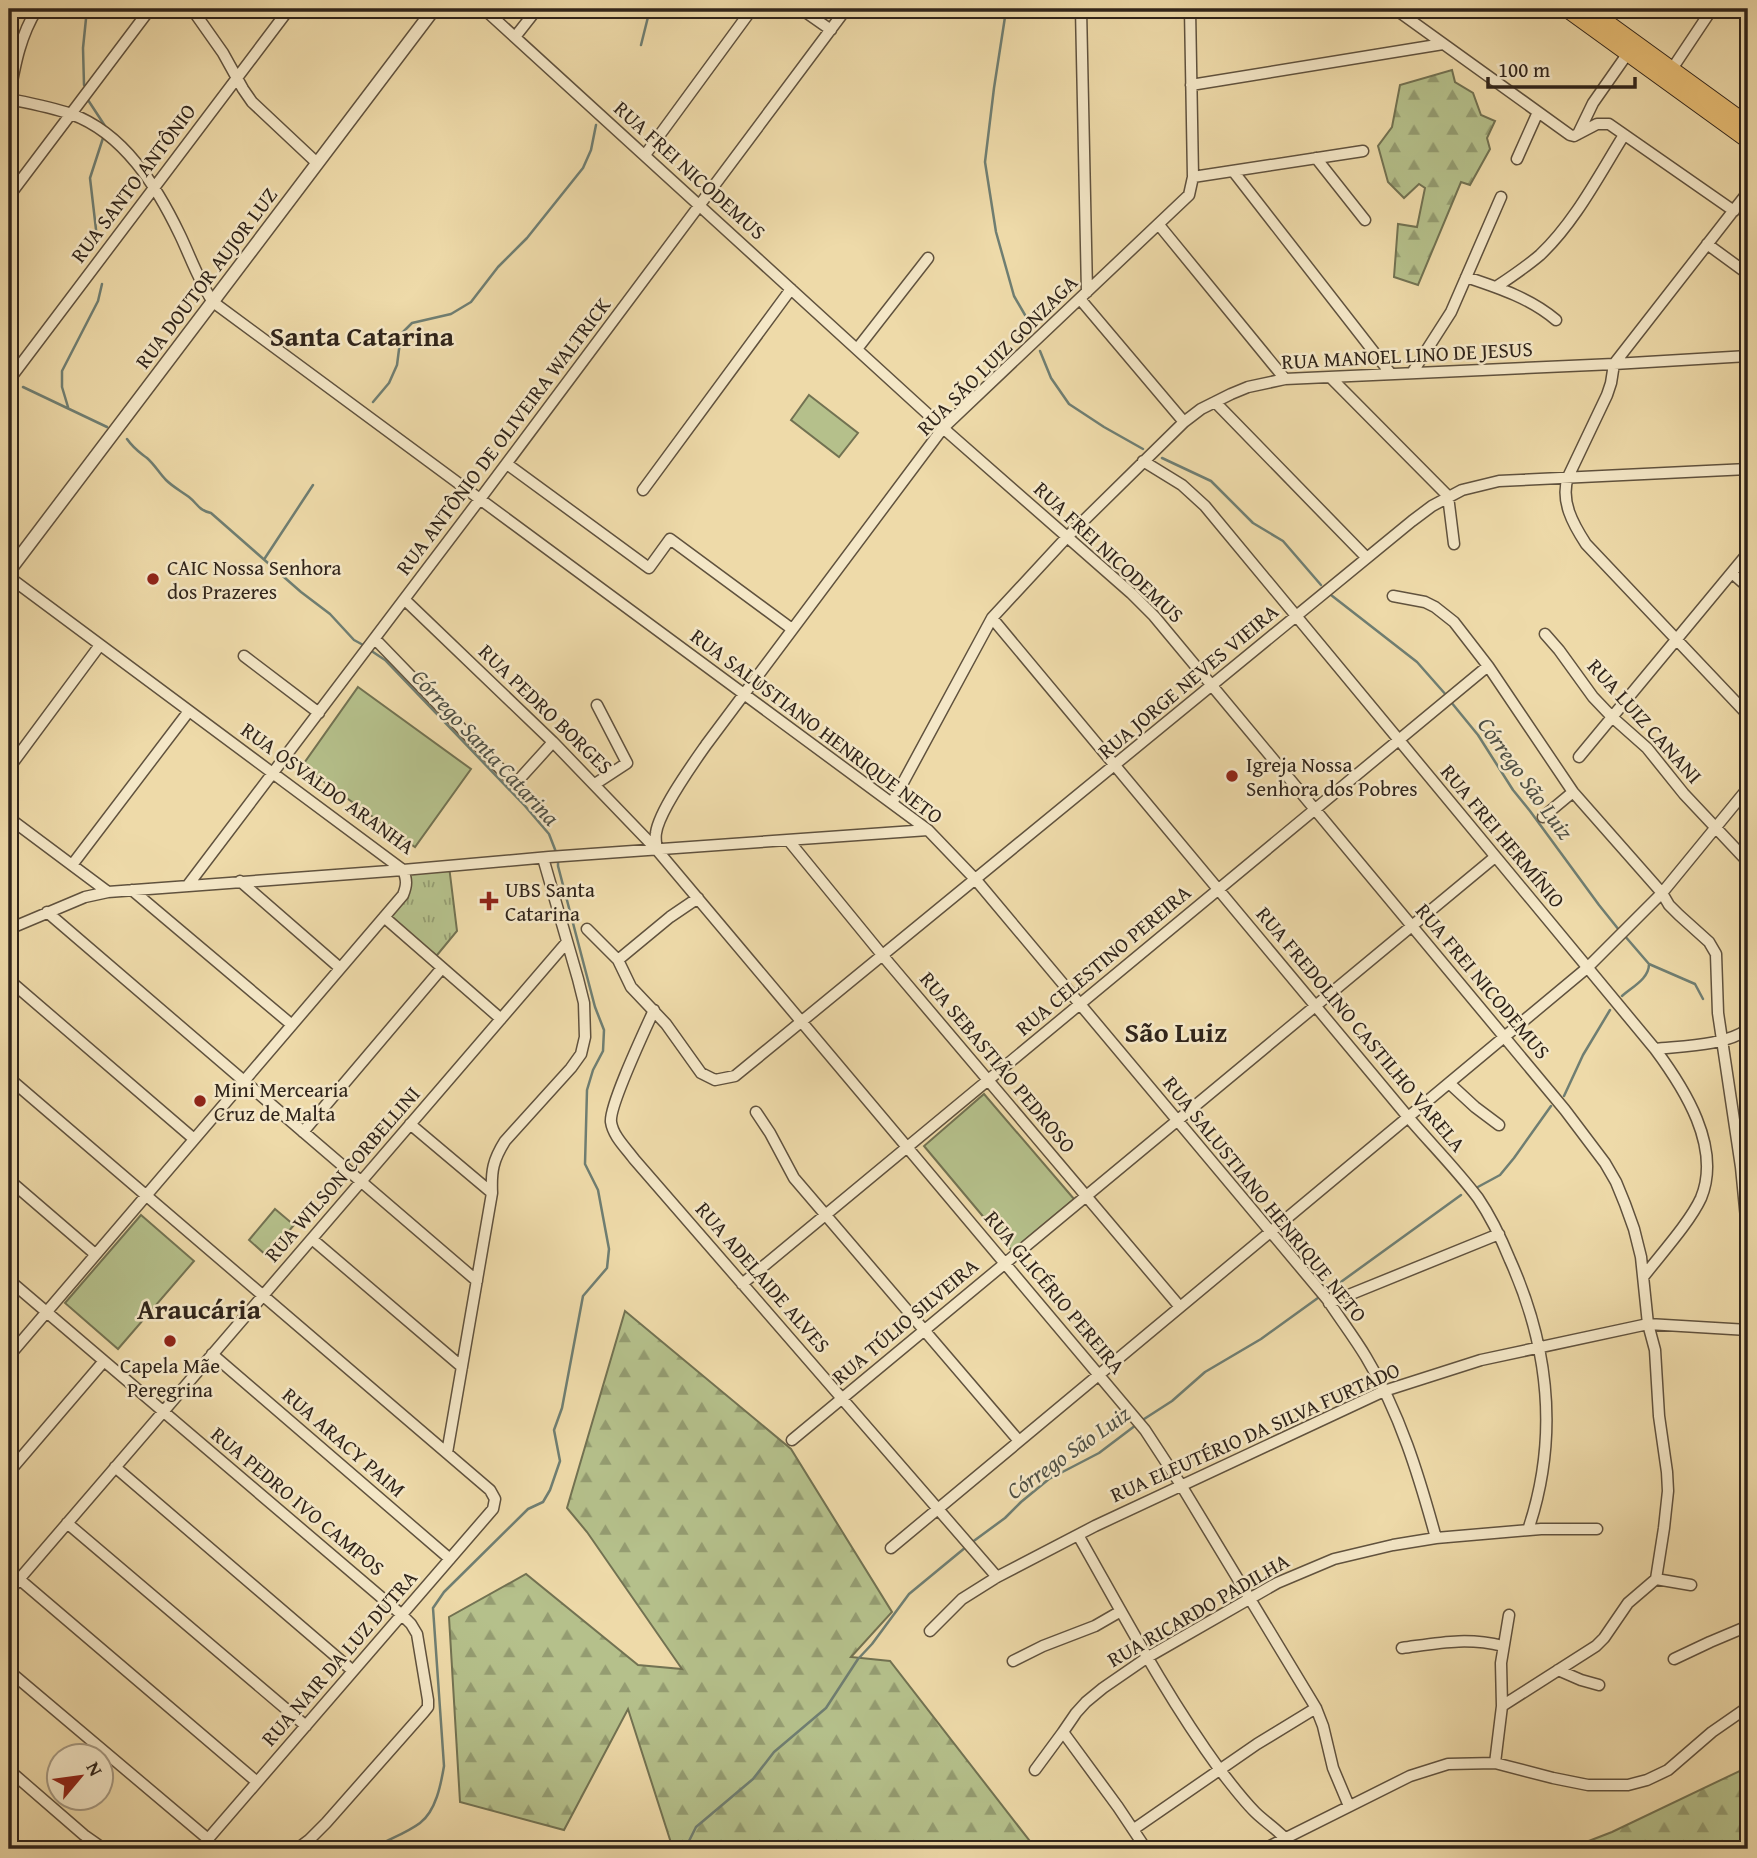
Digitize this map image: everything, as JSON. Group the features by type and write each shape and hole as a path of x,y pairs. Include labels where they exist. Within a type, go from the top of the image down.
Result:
{"main road":[{"path":"1567,9 1748,140"},
{"path":"1588,9 1748,125"}],"street":[{"path":"37,9 19,47 9,98 71,113 98,127 128,154 154,187 212,302"},
{"path":"9,196 150,9"},
{"path":"192,9 252,102 317,163"},
{"name":"RUA SANTO ANTÔNIO","path":"9,380 289,9"},
{"name":"RUA DOUTOR AUJOR LUZ","path":"9,571 434,9"},
{"name":"RUA FREI NICODEMUS","path":"484,9 943,428 1147,609 1565,1110 1605,1163 1625,1204 1641,1257 1648,1324 1655,1350 1668,1491 1656,1578"},
{"path":"515,37 537,9"},
{"path":"645,155 752,9"},
{"path":"801,9 831,30"},
{"name":"RUA ANTÔNIO DE OLIVEIRA WALTRICK","path":"188,886 846,9"},
{"path":"1081,9 1084,296 1184,422"},
{"name":"RUA SÃO LUIZ GONZAGA","path":"657,850 656,835 663,815 693,763 943,428 1189,195 1193,177 1190,9"},
{"path":"1395,9 1570,135 1602,123 1609,124 1734,211"},
{"path":"1671,69 1712,9"},
{"path":"1191,85 1443,44"},
{"path":"1578,134 1593,103 1628,53"},
{"path":"1517,159 1538,112"},
{"path":"1496,288 1542,254 1585,197 1624,135"},
{"path":"1193,177 1363,151"},
{"path":"1317,158 1366,220"},
{"path":"1233,171 1391,374"},
{"path":"1748,192 1614,364 1607,395 1568,477 1565,498 1577,530 1586,544 1748,715"},
{"path":"1412,373 1451,312 1501,197"},
{"path":"1159,225 1285,379"},
{"path":"1707,244 1748,274"},
{"path":"857,349 928,258"},
{"path":"1466,278 1533,303 1556,320"},
{"path":"643,490 791,289"},
{"name":"RUA SALUSTIANO HENRIQUE NETO","path":"212,302 928,830 976,880 1328,1301 1367,1359 1384,1391 1411,1455 1436,1538"},
{"name":"RUA MANOEL LINO DE JESUS","path":"892,803 992,618 1143,461 1184,422 1215,401 1248,387 1285,379 1748,356"},
{"path":"1330,377 1448,496 1454,544"},
{"path":"1215,401 1366,557"},
{"name":"RUA FREI HERMÍNIO","path":"1143,461 1169,475 1195,496 1655,1049 1679,1083 1702,1130 1706,1172 1701,1197 1644,1276"},
{"path":"507,464 649,568 670,539 792,629"},
{"name":"RUA JORGE NEVES VIEIRA","path":"654,1010 701,1073 715,1080 735,1076 1213,686 1366,557 1448,496 1499,481 1748,469"},
{"path":"1579,757 1748,553"},
{"path":"1732,573 1748,587"},
{"name":"RUA OSVALDO ARANHA","path":"9,577 403,870 928,830"},
{"path":"1393,596 1425,602 1444,612 1454,622 1488,666 1573,792 1674,910 1714,947 1718,1004 1741,1167 1748,1239"},
{"name":"RUA PEDRO BORGES","path":"404,600 595,784 657,850"},
{"name":"RUA FREDOLINO CASTILHO VARELA","path":"992,618 1478,1198 1499,1234 1528,1305 1540,1347 1546,1390 1546,1441 1541,1485 1528,1530"},
{"name":"RUA LUIZ CANANI","path":"1545,634 1593,697 1647,747 1684,794 1748,862"},
{"path":"372,642 515,784 552,742"},
{"path":"9,768 100,645"},
{"path":"244,656 318,713"},
{"name":"RUA CELESTINO PEREIRA","path":"742,1283 1488,666"},
{"path":"595,784 627,763 597,705"},
{"path":"72,865 189,711"},
{"path":"891,1548 1587,968 1662,893 1748,788"},
{"path":"1543,817 1573,792"},
{"path":"9,818 108,892"},
{"name":"RUA SEBASTIÃO PEDROSO","path":"789,841 1180,1307"},
{"name":"RUA GLICÉRIO PEREIRA","path":"657,850 1146,1430 1316,1707 1333,1768 1349,1806"},
{"name":"RUA TÚLIO SILVEIRA","path":"792,1440 1495,857"},
{"path":"447,1453 492,1193 493,1164 505,1141 571,1068 580,1054 585,1037 584,1003 546,858"},
{"path":"9,929 85,897 108,892 403,870 407,878 403,895 9,1356"},
{"path":"240,881 340,968"},
{"path":"132,890 292,1025"},
{"path":"618,960 670,917 698,898"},
{"path":"47,912 477,1281"},
{"path":"384,917 501,1018"},
{"path":"587,929 618,960 631,987 654,1010"},
{"name":"RUA WILSON CORBELLINI","path":"9,1591 567,942"},
{"path":"303,1132 442,968"},
{"path":"9,980 194,1139"},
{"name":"RUA ADELAIDE ALVES","path":"654,1010 614,1104 611,1122 615,1132 629,1152 997,1577"},
{"path":"1655,1049 1723,1040 1748,1029"},
{"path":"9,1078 447,1453"},
{"path":"1449,1083 1499,1125"},
{"path":"756,1112 790,1172 1019,1441"},
{"path":"410,1124 492,1193"},
{"path":"9,1180 95,1254"},
{"path":"1328,1301 1499,1234"},
{"path":"312,1239 462,1367"},
{"name":"RUA PEDRO IVO CAMPOS","path":"9,1280 402,1615"},
{"name":"RUA ELEUTÉRIO DA SILVA FURTADO","path":"930,1631 962,1599 997,1577 1181,1485 1384,1391 1481,1360 1648,1324 1748,1330"},
{"name":"RUA ARACY PAIM","path":"212,1354 450,1559"},
{"path":"9,1472 104,1361"},
{"name":"RUA NAIR DA LUZ DUTRA","path":"208,1844 257,1782 493,1509 495,1499 490,1490 447,1453"},
{"path":"115,1467 353,1671"},
{"path":"67,1523 306,1726"},
{"name":"RUA RICARDO PADILHA","path":"1035,1770 1076,1713 1102,1688 1148,1657 1278,1583 1334,1559 1393,1545 1436,1538 1528,1530 1597,1529"},
{"path":"1078,1535 1199,1740 1252,1810 1289,1844"},
{"path":"1502,1706 1600,1642 1628,1603 1656,1578 1691,1585"},
{"path":"19,1579 257,1782"},
{"path":"1013,1661 1095,1626 1121,1611"},
{"path":"297,1849 326,1823 428,1707 417,1634 402,1615"},
{"path":"1495,1763 1502,1706 1501,1663 1509,1615"},
{"path":"1674,1659 1748,1626"},
{"path":"1402,1648 1461,1640 1503,1646"},
{"path":"1558,1670 1599,1685"},
{"path":"9,1671 208,1844"},
{"path":"1134,1829 1316,1707"},
{"path":"1264,1849 1289,1844 1349,1806 1428,1769 1465,1763 1495,1763 1588,1785 1628,1785 1647,1780 1668,1770 1748,1707"},
{"path":"1063,1732 1146,1849"},
{"path":"9,1770 104,1849"}],"green space":[{"path":"1452,70 1455,82 1473,93 1481,115 1495,121 1487,138 1490,149 1470,185 1461,182 1418,285 1394,277 1398,224 1417,227 1425,188 1419,184 1404,198 1388,182 1378,146 1392,127 1400,85"},
{"path":"809,395 858,433 839,457 791,420"},
{"path":"358,687 471,769 415,847 302,766"},
{"path":"449,866 457,931 433,960 384,917 403,895 403,870"},
{"path":"984,1094 1074,1199 1012,1251 924,1146"},
{"path":"275,1209 294,1225 267,1256 249,1240"},
{"path":"141,1215 194,1261 118,1349 65,1303"},
{"path":"625,1311 791,1449 892,1612 851,1657 890,1661 1036,1849 673,1849 628,1709 564,1830 460,1802 449,1617 526,1574 638,1665 682,1669 587,1532 567,1508"},
{"path":"1748,1767 1748,1849 1568,1849 1612,1832"}],"waterway":[{"path":"84,85 83,48 87,9"},
{"path":"641,45 650,9"},
{"name":"Córrego São Luiz","path":"1004,9 985,162 996,232 1014,296 1032,327"},
{"path":"88,100 107,129"},
{"path":"373,402 389,383 397,365 401,334 412,323 451,314 471,302 583,168 591,150 596,125"},
{"path":"97,238 90,178 103,138"},
{"path":"68,407 62,387 62,371 98,301 102,284"},
{"name":"Córrego São Luiz","path":"1040,351 1051,378 1069,404 1143,449"},
{"name":"Córrego Santa Catarina","path":"23,387 107,427"},
{"name":"Córrego Santa Catarina","path":"127,439 169,482 211,513 330,614 354,640 365,646"},
{"name":"Córrego São Luiz","path":"1162,458 1211,481 1253,523 1283,541 1321,585"},
{"path":"265,558 313,485"},
{"name":"Córrego São Luiz","path":"1331,595 1417,662 1447,696"},
{"name":"Córrego Santa Catarina","path":"370,650 385,660 525,806 549,834 556,852"},
{"name":"Córrego São Luiz","path":"1451,702 1478,735 1513,790 1619,930"},
{"name":"Córrego Santa Catarina","path":"377,1849 379,1845 426,1818 437,1797 444,1766 433,1608 444,1592 528,1509 543,1502 550,1490 560,1461 554,1430 562,1408 583,1296 607,1268 609,1249 598,1190 585,1164 587,1090 603,1051 604,1030 595,1007 558,859"},
{"path":"1624,935 1649,964 1695,984 1703,999"},
{"name":"Córrego São Luiz","path":"1622,996 1643,978 1649,964"},
{"name":"Córrego São Luiz","path":"1564,1096 1583,1055 1610,1010"},
{"name":"Córrego São Luiz","path":"1476,1188 1500,1175 1551,1106"},
{"name":"Córrego São Luiz","path":"1327,1292 1461,1195"},
{"name":"Córrego São Luiz","path":"1141,1421 1172,1401 1205,1372 1261,1339 1322,1295"},
{"name":"Córrego São Luiz","path":"971,1543 1005,1518 1049,1479 1099,1453 1136,1425"},
{"name":"Córrego São Luiz","path":"685,1849 696,1827 753,1779 774,1752 826,1708 858,1659 909,1594 966,1547"}],"place":[{"name":"CAIC Nossa Senhora dos Prazeres","path":"153,579"},
{"name":"Igreja Nossa Senhora dos Pobres","path":"1232,776"},
{"name":"UBS Santa Catarina","path":"489,901"},
{"name":"Mini Mercearia Cruz de Malta","path":"200,1101"},
{"name":"Capela Mãe Peregrina","path":"170,1341"}],"district":[{"name":"Santa Catarina","path":"362,335"},
{"name":"São Luiz","path":"1176,1031"},
{"name":"Araucária","path":"199,1308"}]}
